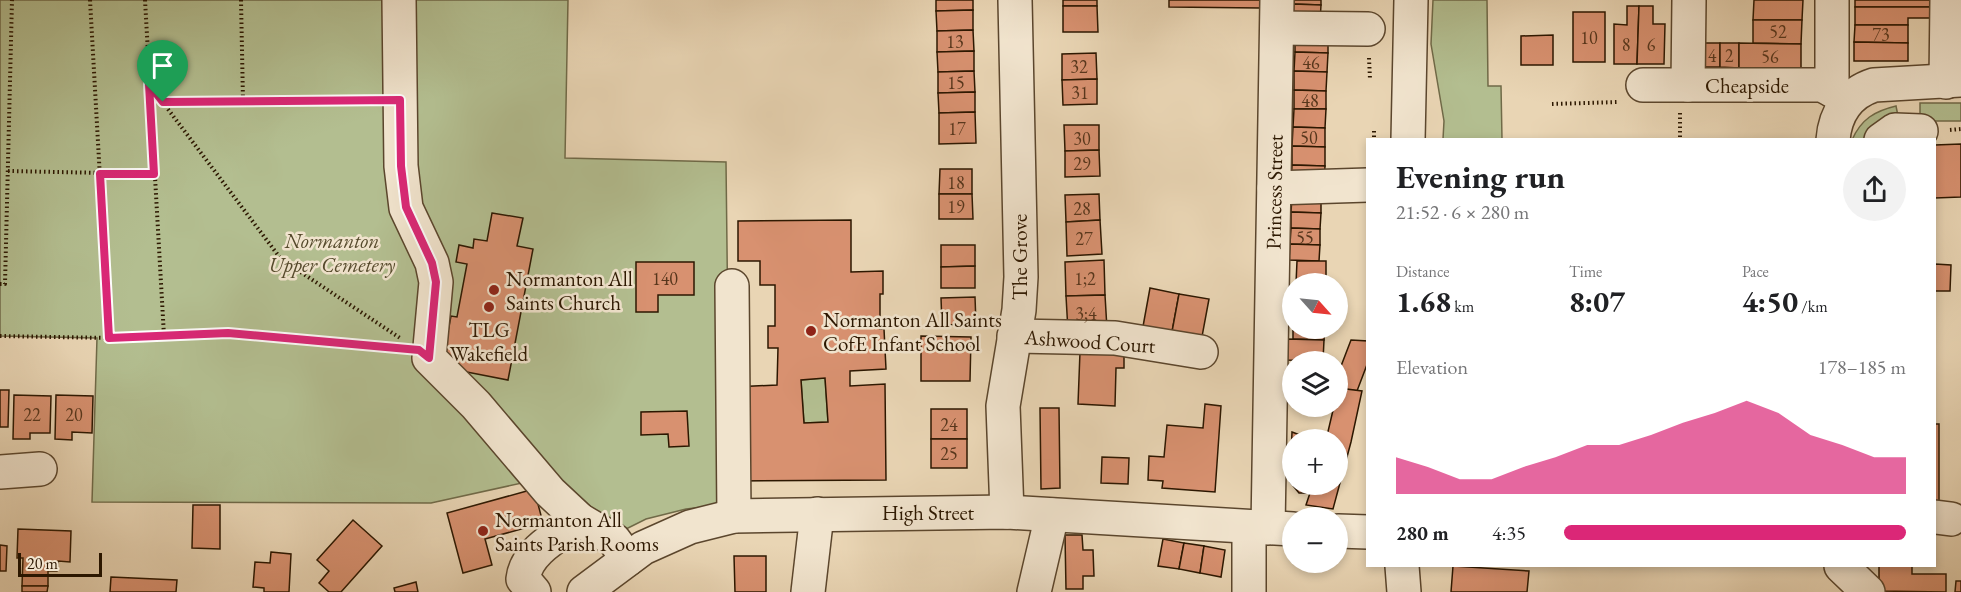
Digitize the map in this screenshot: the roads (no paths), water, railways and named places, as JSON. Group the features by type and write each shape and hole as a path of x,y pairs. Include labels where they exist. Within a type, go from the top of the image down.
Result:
{"street":[{"path":"399,0 401,166 406,207 432,263 436,282 424,348 437,368 476,405 543,484 580,520 614,540 628,559"},
{"name":"The Grove","path":"1007,512 1003,406 1021,277 1015,0"},
{"path":"1408,138 1411,0"},
{"path":"1688,85 1689,0"},
{"path":"1832,0 1840,95 1833,138"},
{"path":"1840,95 1874,85 1953,81 1947,0"},
{"path":"1277,14 1368,29"},
{"name":"Princess Street","path":"1249,592 1270,528 1277,14"},
{"name":"Cheapside","path":"1645,86 1813,85 1840,95"},
{"path":"1274,188 1366,185"},
{"path":"732,286 734,516"},
{"name":"Ashwood Court","path":"1014,336 1115,338 1201,352"},
{"path":"0,472 40,470"},
{"name":"High Street","path":"584,592 643,548 690,527 734,516 1007,512 1270,528"},
{"path":"808,592 817,514"},
{"path":"1034,592 1052,515"},
{"path":"534,592 523,579 524,566 535,554 580,520"},
{"path":"1348,531 1366,532"},
{"path":"1402,567 1404,592"},
{"path":"1842,567 1868,592"}],"place":[{"name":"Normanton All Saints Church","path":"494,290"},
{"name":"TLG Wakefield","path":"489,307"},
{"name":"Normanton All Saints CofE Infant School","path":"811,331"},
{"name":"Normanton All Saints Parish Rooms","path":"483,531"}],"park label":[{"name":"Normanton Upper Cemetery","path":"332,252"}]}
